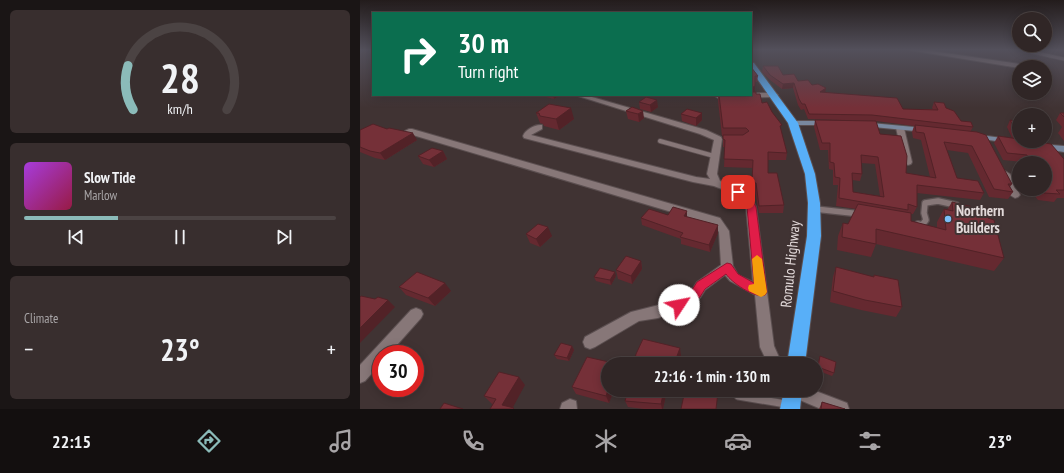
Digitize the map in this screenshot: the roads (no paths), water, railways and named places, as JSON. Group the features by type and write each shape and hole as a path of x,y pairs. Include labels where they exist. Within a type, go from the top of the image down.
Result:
{"highway":[{"name":"Romulo Highway","path":"754,72 775,95 793,122 810,174 814,209 814,236 797,357"}],"street":[{"path":"752,95 775,95"},
{"path":"581,96 703,132 721,139 714,156 712,174 716,183"},
{"path":"793,122 839,124"},
{"path":"854,124 931,131"},
{"path":"539,127 528,133 527,136 682,177 716,183 746,195 751,207 767,347 772,357"},
{"path":"900,128 908,162"},
{"path":"409,131 716,221 724,231 727,267 734,278 761,292"},
{"path":"970,135 1012,141"},
{"path":"986,137 992,150"},
{"path":"1052,147 1064,149"},
{"path":"999,163 1012,189"},
{"path":"590,342 636,316 658,312 679,305 696,294 701,286 727,267"},
{"path":"360,376 416,314"},
{"path":"792,398 841,409"}],"lane":[{"path":"660,141 714,156"},
{"path":"913,223 922,224 926,220 924,214 925,203 938,200 961,206"},
{"path":"814,209 836,210 868,215"},
{"path":"765,397 792,398"}],"place":[{"name":"Northern Builders","path":"948,219"}]}
